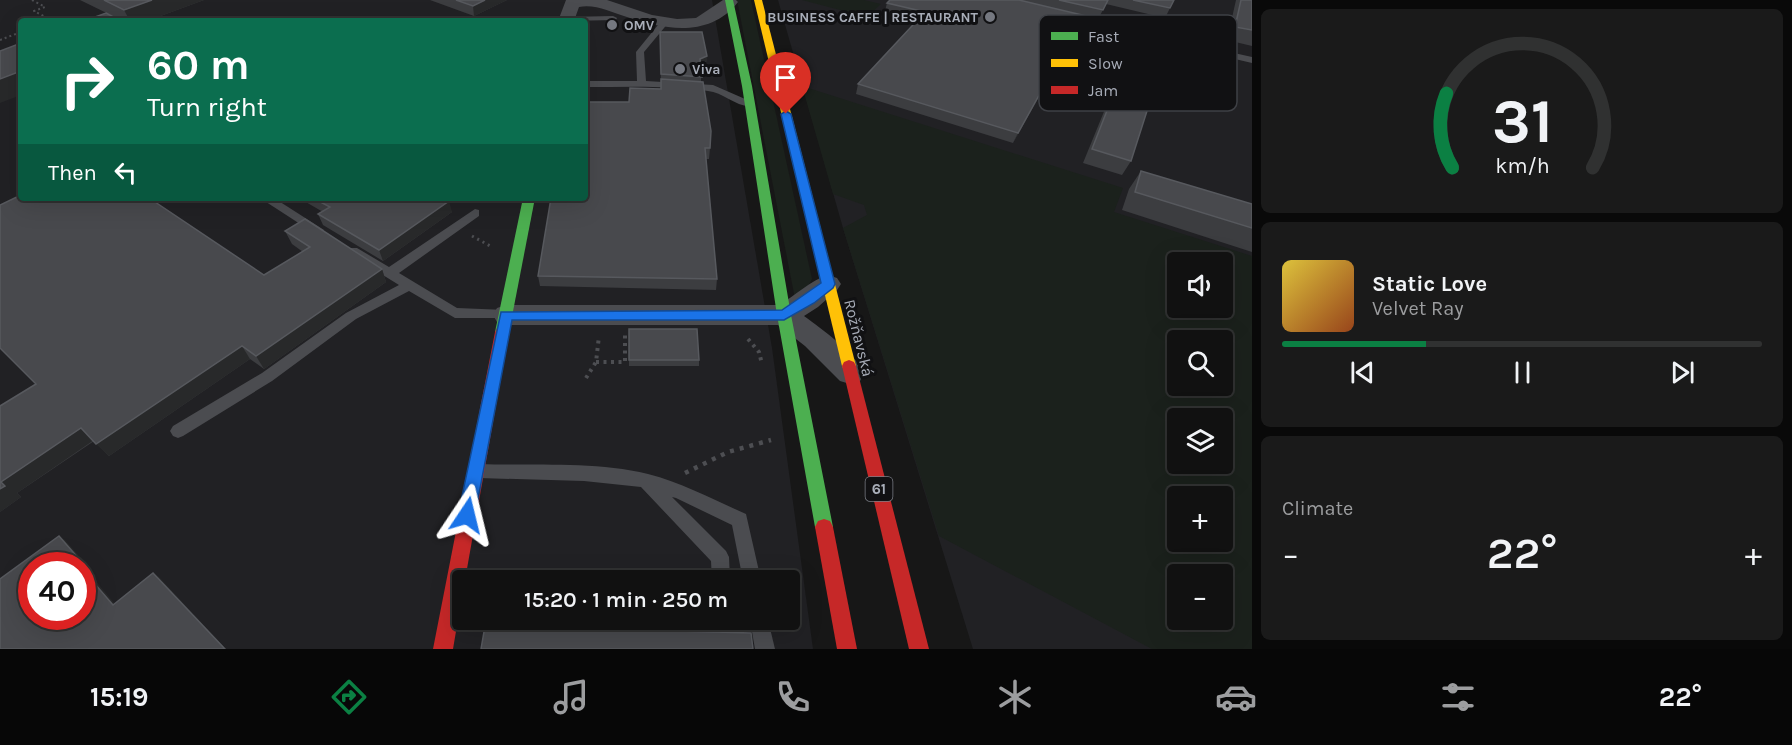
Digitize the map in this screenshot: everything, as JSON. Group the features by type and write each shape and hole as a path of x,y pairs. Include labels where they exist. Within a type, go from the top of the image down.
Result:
{"main road":[{"name":"Rožňavská","path":"758,0 919,649"},
{"path":"730,1 747,86 748,104 784,315 847,649"},
{"path":"443,649 475,470 528,201"}],"street":[{"path":"568,18 572,3 592,0 665,22 688,24 702,21 730,1"},
{"path":"506,315 784,315 810,300 828,284"},
{"path":"784,315 815,339 850,373"}],"lane":[{"path":"588,19 613,18"},
{"path":"642,84 640,52 665,22"},
{"path":"1237,57 1252,60"},
{"path":"588,84 713,88 748,104"},
{"path":"271,201 390,273 407,286 455,313 506,315"},
{"path":"390,273 475,213"},
{"path":"178,431 267,377 351,316 407,286"},
{"path":"475,470 579,472 653,484 687,495 740,520 750,570"},
{"path":"653,484 720,557 721,570"},
{"path":"761,630 765,649"}],"path":[{"path":"32,0 45,7 34,11 47,18"},
{"path":"0,40 18,33"},
{"path":"456,227 501,251"},
{"path":"586,378 596,362 599,331"},
{"path":"596,362 625,362 626,332"},
{"path":"747,339 759,352 763,371"},
{"path":"653,484 728,452 771,440"},
{"path":"622,630 622,636"}],"shaded area":[{"path":"0,0 712,0 772,348 813,649 0,649"},
{"path":"737,0 751,0 812,279 805,292 795,299"},
{"path":"778,0 1252,0 1252,649 973,649 843,228"},
{"path":"802,0 864,0 881,4 867,17"},
{"path":"802,86 1123,188 1114,212 1252,256 1252,649 1152,649 939,536 843,228 867,215 864,205 833,194"}],"building":[{"path":"104,0 152,0 124,10"},
{"path":"456,0 485,0 473,6"},
{"path":"890,0 1019,0 1082,15 1039,15 1039,95 1018,133 858,84 925,12 887,3"},
{"path":"1059,0 1108,0 1103,10"},
{"path":"1133,0 1174,0 1170,8"},
{"path":"1241,0 1252,0 1252,30 1237,27"},
{"path":"106,13 115,18 92,18"},
{"path":"660,32 702,32 707,56 700,59 702,77 661,74"},
{"path":"18,44 18,72 0,79 0,51"},
{"path":"661,79 703,82 711,131 710,148 705,148 717,279 538,276 550,201 588,201 588,102 629,102 630,88 661,89"},
{"path":"1107,111 1147,111 1131,161 1092,149"},
{"path":"1141,171 1252,204 1252,228 1135,192"},
{"path":"18,196 18,201 153,201 264,275 310,247 285,231 305,219 382,269 256,356 242,346 96,444 81,428 1,482 5,486 0,489 0,406 36,384 0,348 0,205"},
{"path":"319,201 449,201 379,250 318,214 330,207"},
{"path":"629,329 697,329 699,360 629,360"},
{"path":"59,536 73,552 37,552"},
{"path":"18,566 18,630 96,630 96,585 113,605 153,573 225,649 0,649 0,579"},
{"path":"484,630 637,630 751,633 753,649 481,649"}],"traffic: fast":[{"path":"729,0 747,86 784,315 824,527"},
{"path":"502,332 528,201"}],"traffic: slow":[{"path":"758,0 849,366"}],"traffic: jam":[{"path":"443,649 502,332"},
{"path":"849,366 919,649"},
{"path":"824,527 847,649"}],"place":[{"name":"BUSINESS CAFFE | RESTAURANT","path":"990,17"},
{"name":"OMV","path":"612,25"},
{"name":"Viva","path":"680,69"}],"route":[{"path":"467,515 506,315 784,315 810,300 828,284 786,114"}]}
